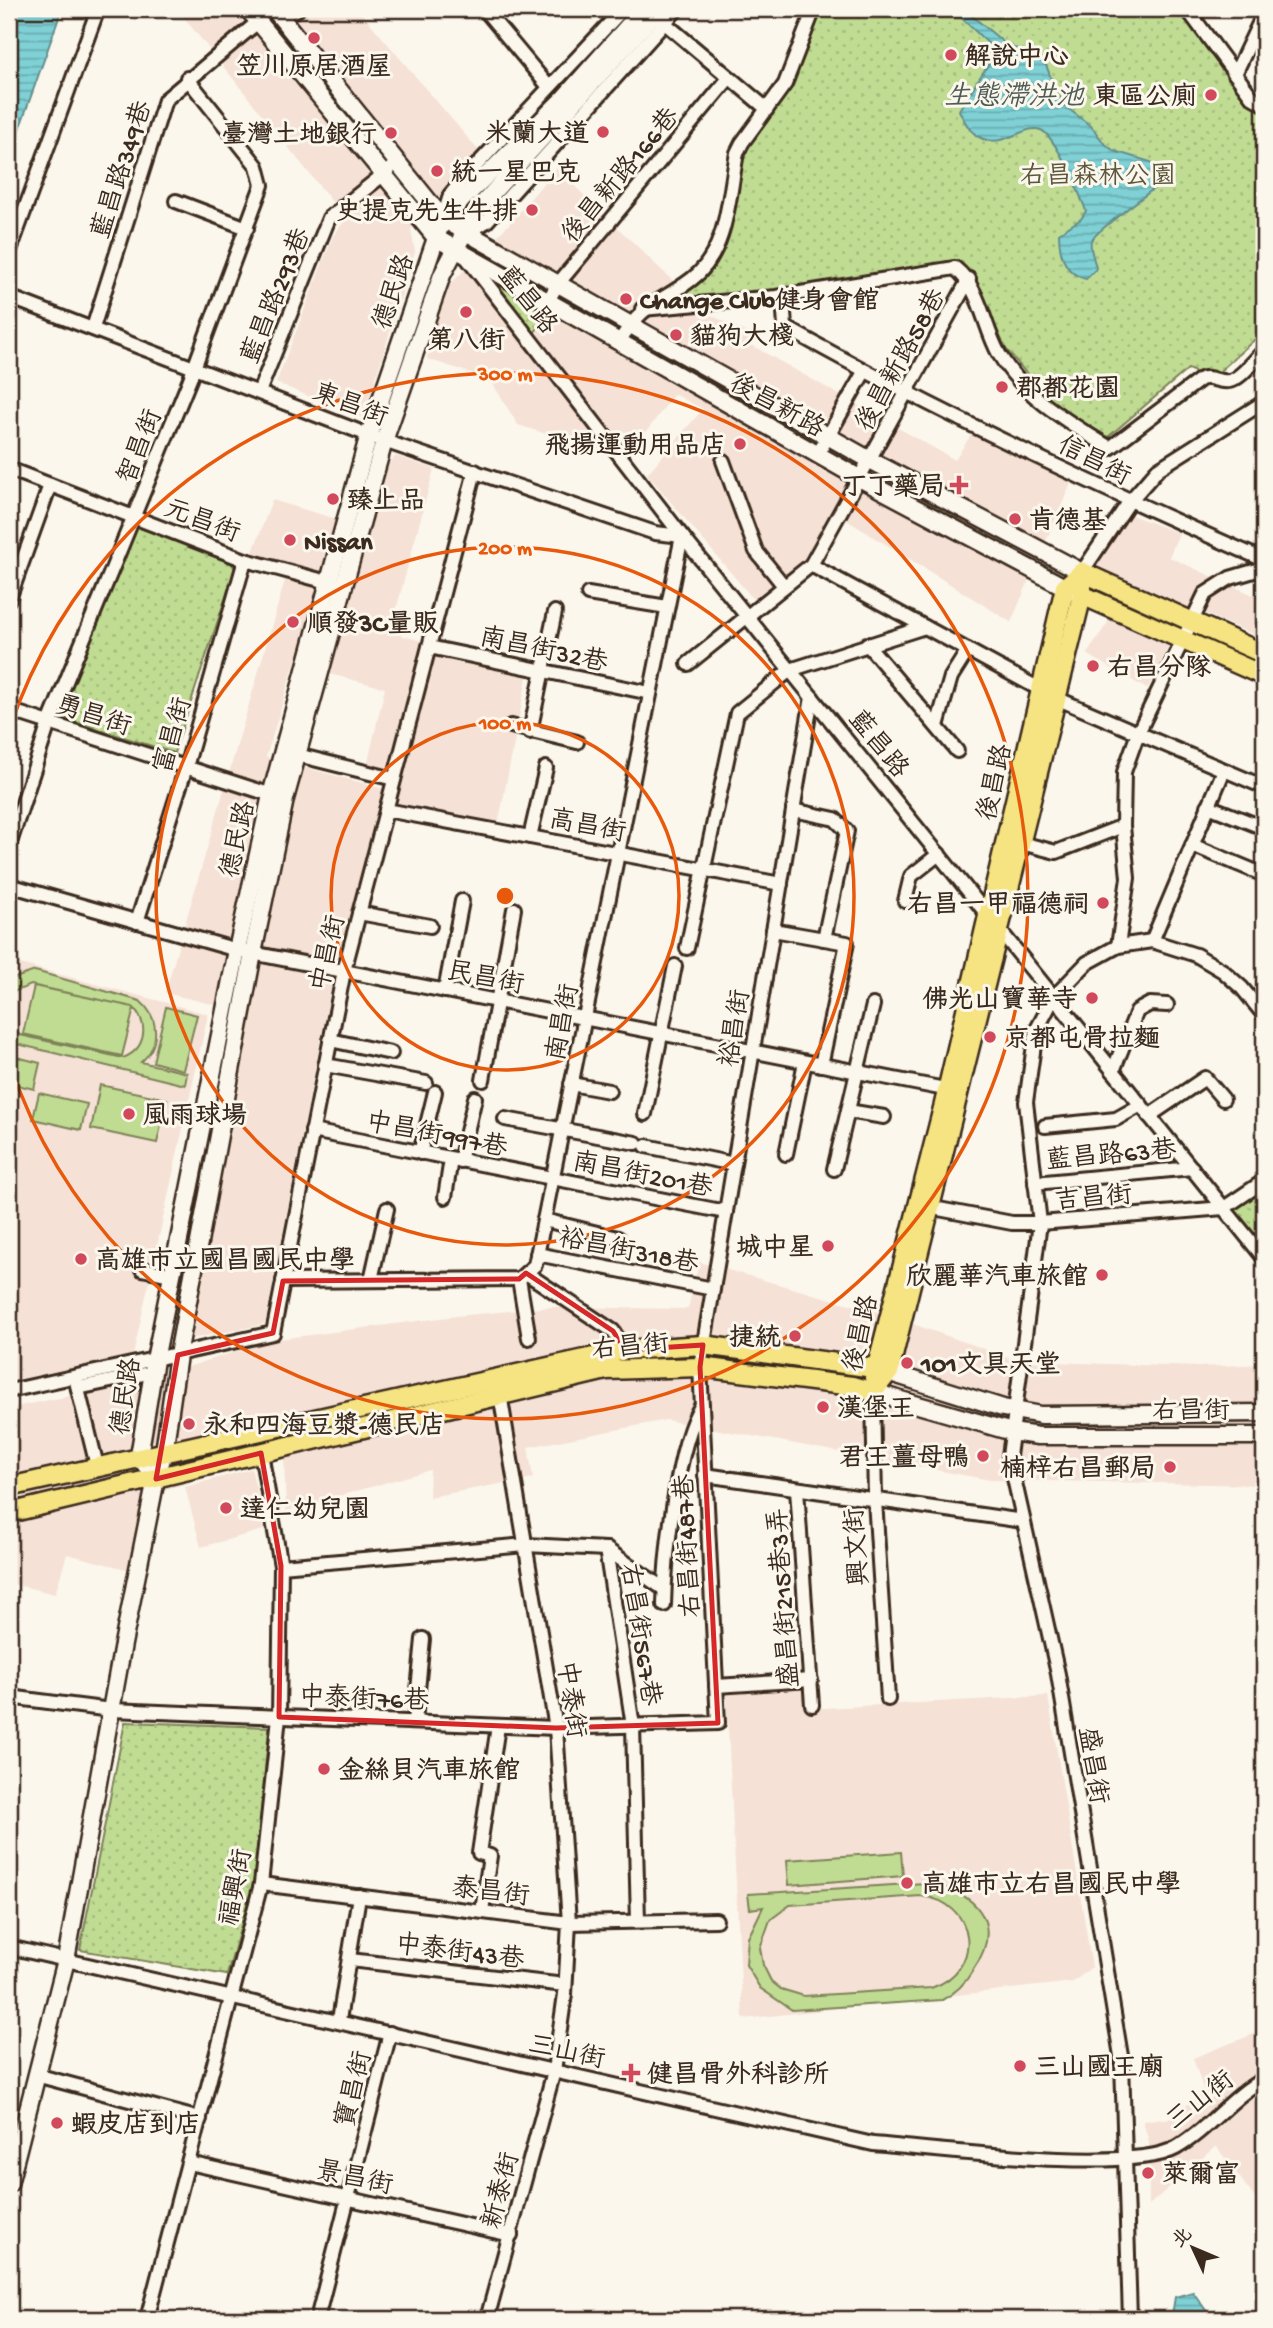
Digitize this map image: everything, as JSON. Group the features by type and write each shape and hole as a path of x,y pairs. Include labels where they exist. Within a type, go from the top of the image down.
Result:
{"main road":[{"path":"1065,587 1082,572 1264,654"},
{"name":"後昌路","path":"873,1392 882,1370 925,1206 1049,694 1082,595 1082,572"},
{"name":"後昌路","path":"993,922 1021,843 1049,694 1065,587"},
{"path":"1082,595 1264,676"},
{"name":"右昌街","path":"9,1487 625,1350 704,1345 882,1370"},
{"name":"右昌街","path":"10,1517 261,1452 606,1370 700,1367 852,1386 873,1392"}],"street":[{"path":"9,253 98,9"},
{"path":"253,15 298,9"},
{"path":"484,9 549,87"},
{"name":"德民路","path":"156,1479 139,1457 154,1366 278,797 377,437 436,238 450,195 623,9"},
{"name":"德民路","path":"443,219 654,13 677,9"},
{"path":"619,342 642,309 692,280 718,245 737,153 785,84 814,9"},
{"path":"1186,9 1197,14 1252,97 1264,104"},
{"path":"277,12 443,219 466,234"},
{"path":"654,13 767,109"},
{"name":"德民路","path":"377,437 475,212 654,13"},
{"path":"1235,74 1264,13"},
{"name":"藍昌路349巷","path":"93,328 165,100 253,15"},
{"name":"藍昌路","path":"253,15 436,238 459,251 682,536 1264,1258"},
{"name":"智昌街","path":"9,846 49,723 195,367 262,186 257,166 187,78"},
{"name":"後昌新路166巷","path":"548,302 557,285 729,78"},
{"name":"藍昌路293巷","path":"259,392 330,218 398,163"},
{"path":"176,201 247,228"},
{"name":"後昌新路","path":"466,234 870,460 1082,572"},
{"name":"後昌新路","path":"459,251 859,478 1082,595"},
{"path":"642,309 783,296 955,268 969,279 1000,355 1045,408 1110,448 1200,379 1207,377 1227,382 1233,380 1264,351"},
{"name":"後昌新路58巷","path":"811,565 969,279"},
{"name":"信昌街","path":"783,296 785,327 864,372 1129,502 1264,560"},
{"name":"東昌街","path":"9,298 377,437 655,533 682,536"},
{"path":"818,454 864,372"},
{"path":"1082,572 1129,502 1158,470 1264,402"},
{"path":"723,461 755,551 784,586"},
{"name":"中昌街","path":"9,1391 76,1382 154,1366 178,1355 273,1333 344,971 475,471"},
{"name":"元昌街","path":"9,472 51,485 245,560 336,584"},
{"path":"9,598 51,485"},
{"name":"南昌街","path":"523,1276 535,1265 682,536"},
{"name":"富昌街","path":"138,922 245,560"},
{"path":"688,664 811,565 1049,694 1264,787"},
{"path":"1264,568 1230,578 1211,588 1190,621 1138,734 1124,772 1123,826 1128,878 1118,946 1152,941 1196,955 1223,971 1242,988 1264,1015"},
{"path":"588,594 667,607"},
{"path":"530,732 555,612"},
{"path":"687,948 737,713 790,670 925,627"},
{"path":"867,644 957,751"},
{"name":"南昌街32巷","path":"429,647 650,693"},
{"path":"937,726 951,677 968,650"},
{"name":"裕昌街","path":"700,1367 812,697"},
{"name":"勇昌街","path":"9,710 278,797"},
{"path":"511,726 577,742"},
{"path":"290,754 394,779"},
{"path":"530,837 546,768"},
{"path":"1152,941 1224,769"},
{"path":"1209,806 1264,828"},
{"name":"高昌街","path":"386,810 781,884"},
{"path":"793,810 835,819 846,831 824,939"},
{"path":"1021,843 1056,852 1123,826"},
{"path":"1192,845 1264,876"},
{"path":"905,901 911,876 939,855"},
{"name":"民昌街","path":"9,886 245,951 952,1091"},
{"path":"445,991 462,901"},
{"path":"484,1080 514,909"},
{"path":"359,913 430,926"},
{"path":"773,930 847,943 821,1065"},
{"name":"盛昌街","path":"1118,946 1087,963 1054,997 1036,1031 1026,1102 1040,1223 1009,1456 1060,1684 1122,2062 1130,2319"},
{"name":"德民路","path":"9,2184 13,2145 36,2075 66,1960 111,1710 156,1479 164,1452 245,951"},
{"path":"645,1114 675,966"},
{"path":"1113,1070 1137,1011 1150,1004 1167,1005"},
{"path":"834,1169 873,1005"},
{"path":"330,1040 391,1053"},
{"path":"786,1154 806,1062"},
{"path":"325,1065 430,1087 420,1153"},
{"path":"1149,1115 1205,1078 1223,1099"},
{"path":"571,1084 609,1091"},
{"path":"445,1197 475,1098"},
{"path":"1045,1126 1116,1119 1141,1105"},
{"path":"848,1111 884,1117"},
{"path":"505,1119 734,1164"},
{"name":"中昌街997巷","path":"313,1131 552,1179"},
{"name":"藍昌路63巷","path":"1035,1183 1192,1168"},
{"name":"南昌街201巷","path":"552,1179 726,1212"},
{"name":"吉昌街","path":"925,1206 1012,1223 1040,1223 1224,1208 1264,1181"},
{"path":"371,1280 387,1209"},
{"path":"544,1220 618,1238"},
{"name":"裕昌街318巷","path":"537,1254 713,1289"},
{"path":"142,1269 172,1275"},
{"path":"283,1281 523,1276 613,1331 625,1350"},
{"path":"523,1276 529,1338"},
{"name":"右昌街487巷","path":"700,1367 718,1723"},
{"name":"右昌街","path":"882,1370 1016,1412 1041,1415 1264,1413"},
{"name":"中泰街","path":"496,1377 556,1728 569,1923 565,1985 554,2071"},
{"path":"76,1382 97,1466"},
{"name":"右昌街","path":"873,1392 1012,1432 1038,1436 1264,1436"},
{"name":"興文街","path":"873,1392 875,1500 888,1699"},
{"path":"664,1605 669,1532 689,1429 702,1405"},
{"name":"福興街","path":"147,2319 261,1884 279,1717 281,1566 261,1452"},
{"path":"705,1475 1023,1521"},
{"name":"盛昌街215巷3弄","path":"797,1489 812,1705"},
{"path":"281,1566 526,1545 606,1549 664,1589"},
{"name":"右昌街567巷","path":"606,1549 633,1726 638,1921"},
{"path":"415,1721 423,1639"},
{"path":"716,1686 811,1680"},
{"name":"中泰街76巷","path":"9,1697 111,1710 498,1726 556,1728 718,1723"},
{"path":"482,1911 490,1856 479,1853 498,1726"},
{"name":"泰昌街","path":"261,1884 569,1923 716,1920"},
{"path":"339,2020 359,1896"},
{"name":"三山街","path":"9,1947 339,2020 873,2144 1010,2155 1126,2159 1155,2156 1176,2147 1229,2102 1264,2079"},
{"name":"中泰街43巷","path":"350,1960 565,1985"},
{"name":"寶昌街","path":"317,2319 390,2033"},
{"name":"新泰街","path":"487,2319 554,2071"},
{"path":"36,2075 200,2119"},
{"name":"景昌街","path":"189,2162 511,2235"}],"highlighted area":[{"path":"526,1273 613,1331 625,1350 703,1345 700,1367 718,1723 556,1728 279,1717 281,1566 261,1453 156,1479 178,1355 273,1333 283,1281 519,1279"}],"shaded area":[{"path":"177,9 358,9 478,150 411,229 415,252 363,418 276,383 333,236 346,219"},
{"path":"556,168 705,312 755,337 751,345 955,460 973,432 1072,481 1011,622 832,511 804,560 754,600 647,474 703,409 674,394 633,450 604,452 518,425 490,379 427,359 442,293 511,222"},
{"path":"396,456 434,469 390,632 425,642 421,653 528,672 498,825 391,808 401,773 367,766 385,688 294,665 266,757 384,789 333,977 265,1324 191,1339 250,1013 165,993 286,577 263,569 245,574 272,500 333,518 366,532 385,467"},
{"path":"1131,515 1179,533 1169,557 1264,600 1264,639 1189,607 1147,689 1087,654 1120,604 1086,581"},
{"name":"高雄市立國昌國民中學","path":"9,961 208,1014 133,1355 9,1381"},
{"path":"699,1262 881,1313 1019,1361 1199,1367 1264,1364 1264,1485 990,1480 666,1420 528,1447 533,1478 429,1497 430,1470 286,1511 284,1457 148,1494 130,1570 67,1554 55,1594 9,1583 9,1408 141,1382 272,1340 456,1316 551,1307 688,1309"},
{"name":"達仁幼兒園","path":"251,1469 267,1529 201,1547 185,1487"},
{"name":"高雄市立右昌國民中學","path":"803,1686 806,1709 1048,1696 1092,1967 1073,1982 743,2019 726,1689"},
{"path":"1264,2030 1264,2122 1255,2198 1216,2146 1149,2205 1149,2142 1143,2121 1174,2118 1203,2088 1193,2058"}],"green space":[{"name":"右昌森林公園","path":"814,9 1179,9 1241,93 1264,109 1264,331 1211,379 1188,369 1108,437 1052,404 1006,349 972,278 962,267 780,293 652,301 696,267 717,238 741,143 796,69"},
{"path":"489,279 548,315 534,333"},
{"path":"132,525 220,557 231,562 235,569 174,753 60,717"},
{"path":"35,971 140,1001 151,1015 155,1031 152,1048 141,1062 187,1073 185,1085 9,1042 9,1026 20,1035 123,1058 141,1043 142,1022 134,1008 122,1056 23,1034 34,986 133,1007 31,985 13,992 9,998 9,980"},
{"path":"166,1007 197,1015 183,1070 153,1062"},
{"path":"9,1055 40,1063 34,1089 9,1083"},
{"name":"風雨球場","path":"100,1085 167,1099 157,1143 91,1129"},
{"path":"39,1093 87,1104 81,1130 33,1119"},
{"path":"1264,1187 1264,1242 1260,1243 1231,1209"},
{"path":"125,1722 269,1727 255,1876 227,1975 80,1950"},
{"path":"901,1852 903,1876 789,1885 787,1860"},
{"path":"925,1883 943,1887 971,1901 985,1923 986,1937 982,1953 967,1980 942,2000 792,2010 760,1988 746,1965 748,1938 763,1907 750,1909 748,1894","holes":["921,1896 940,1901 954,1910 963,1923 967,1938 966,1953 960,1967 948,1979 931,1988 804,1996 781,1989 771,1981 763,1965 760,1948 770,1920 790,1905"]}],"water":[{"path":"9,9 62,9 9,158"},
{"name":"生態滯洪池","path":"952,9 964,9 1009,47 1026,51 1046,65 1065,106 1091,126 1114,151 1151,162 1162,177 1161,183 1091,241 1096,269 1086,279 1072,272 1064,261 1060,247 1059,233 1081,219 1086,211 1054,143 1041,130 1033,129 1002,140 980,138 969,128 959,110 991,60 994,49"},
{"path":"1193,2292 1212,2319 1178,2319 1172,2315 1175,2297"}],"place":[{"name":"笠川原居酒屋","path":"314,38"},
{"name":"解說中心","path":"951,55"},
{"name":"東區公廁","path":"1211,95"},
{"name":"米蘭大道","path":"603,132"},
{"name":"臺灣土地銀行","path":"391,133"},
{"name":"統一星巴克","path":"437,171"},
{"name":"史提克先生牛排","path":"532,210"},
{"name":"Change Club健身會館","path":"626,299"},
{"name":"第八街","path":"466,312"},
{"name":"貓狗大棧","path":"676,335"},
{"name":"郡都花園","path":"1002,387"},
{"name":"飛揚運動用品店","path":"740,444"},
{"name":"丁丁藥局","path":"959,485"},
{"name":"臻上品","path":"333,499"},
{"name":"肯德基","path":"1015,519"},
{"name":"Nissan","path":"290,540"},
{"name":"順發3C量販","path":"293,622"},
{"name":"右昌分隊","path":"1093,666"},
{"name":"右昌一甲福德祠","path":"1103,903"},
{"name":"佛光山寶華寺","path":"1092,998"},
{"name":"京都屯骨拉麵","path":"990,1037"},
{"name":"風雨球場","path":"129,1114"},
{"name":"城中星","path":"828,1246"},
{"name":"高雄市立國昌國民中學","path":"81,1259"},
{"name":"欣麗華汽車旅館","path":"1102,1275"},
{"name":"捷統","path":"795,1336"},
{"name":"101文具天堂","path":"907,1363"},
{"name":"漢堡王","path":"823,1407"},
{"name":"永和四海豆漿-德民店","path":"189,1424"},
{"name":"君王薑母鴨","path":"983,1456"},
{"name":"楠梓右昌郵局","path":"1170,1467"},
{"name":"達仁幼兒園","path":"226,1508"},
{"name":"金絲貝汽車旅館","path":"324,1769"},
{"name":"高雄市立右昌國民中學","path":"907,1883"},
{"name":"三山國王廟","path":"1020,2066"},
{"name":"健昌骨外科診所","path":"631,2073"},
{"name":"蝦皮店到店","path":"57,2123"},
{"name":"萊爾富","path":"1148,2173"}]}
